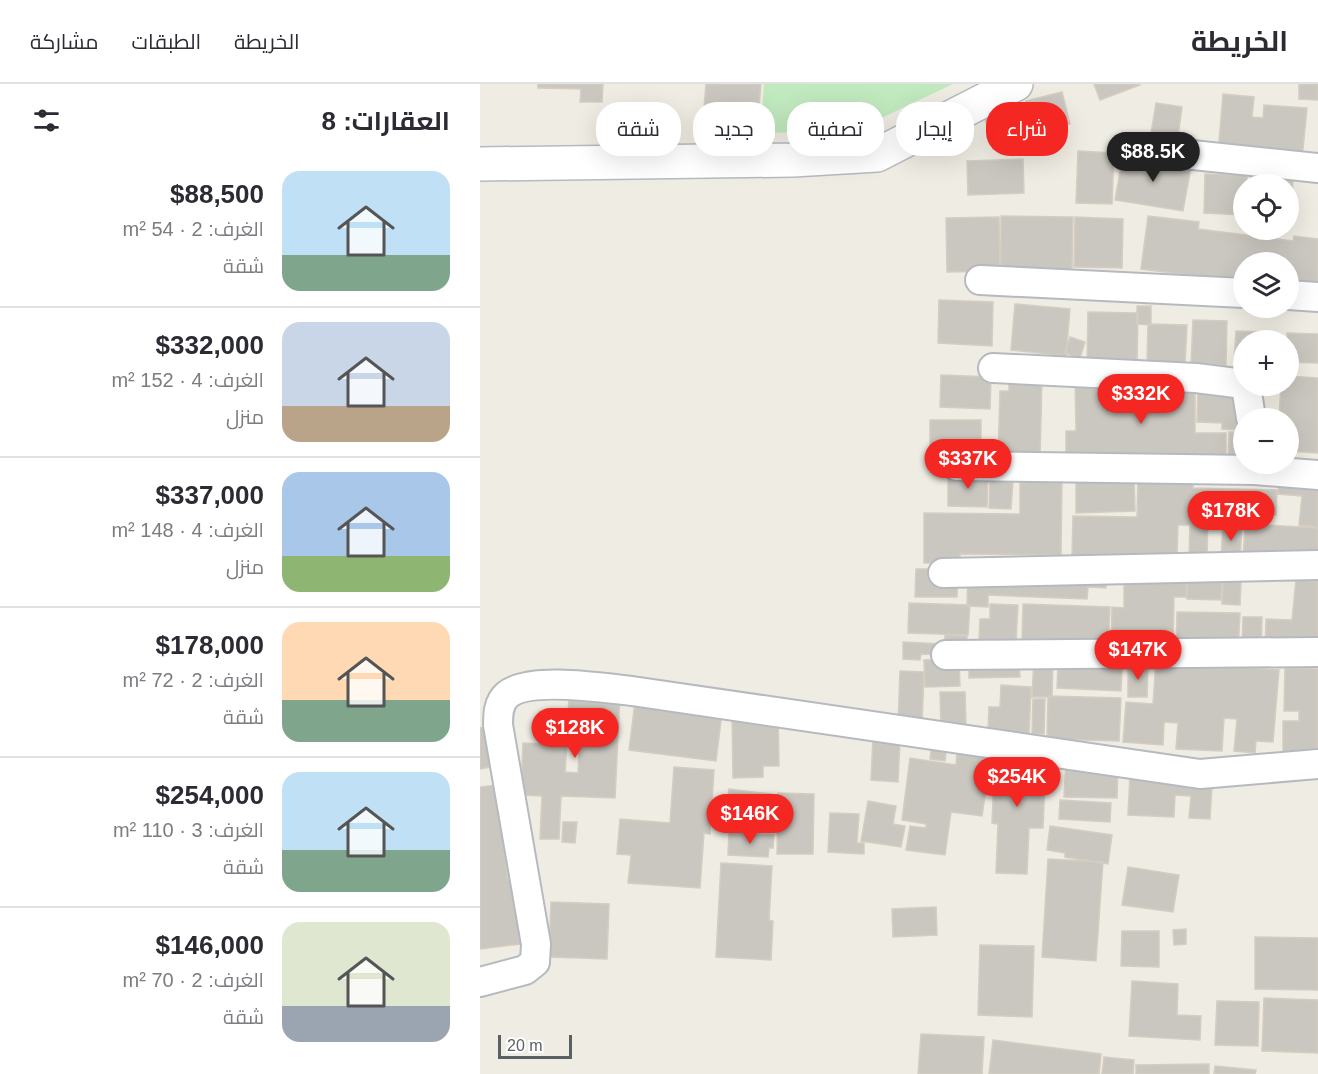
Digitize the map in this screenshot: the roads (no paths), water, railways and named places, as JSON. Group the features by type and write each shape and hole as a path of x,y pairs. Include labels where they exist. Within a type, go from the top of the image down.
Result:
{"street":[{"path":"480,164 793,160 877,155 1016,84"},
{"path":"1125,148 1318,168"},
{"path":"980,280 1233,292"},
{"path":"1299,296 1318,297"},
{"path":"993,368 1196,378 1233,383"},
{"path":"957,466 1233,467"},
{"path":"1299,473 1318,475"},
{"path":"943,573 1318,565"},
{"path":"946,655 1318,652"},
{"path":"480,982 525,970 535,962 536,944 498,725 498,710 506,696 518,688 566,684 632,691 1200,774 1318,765"}]}
